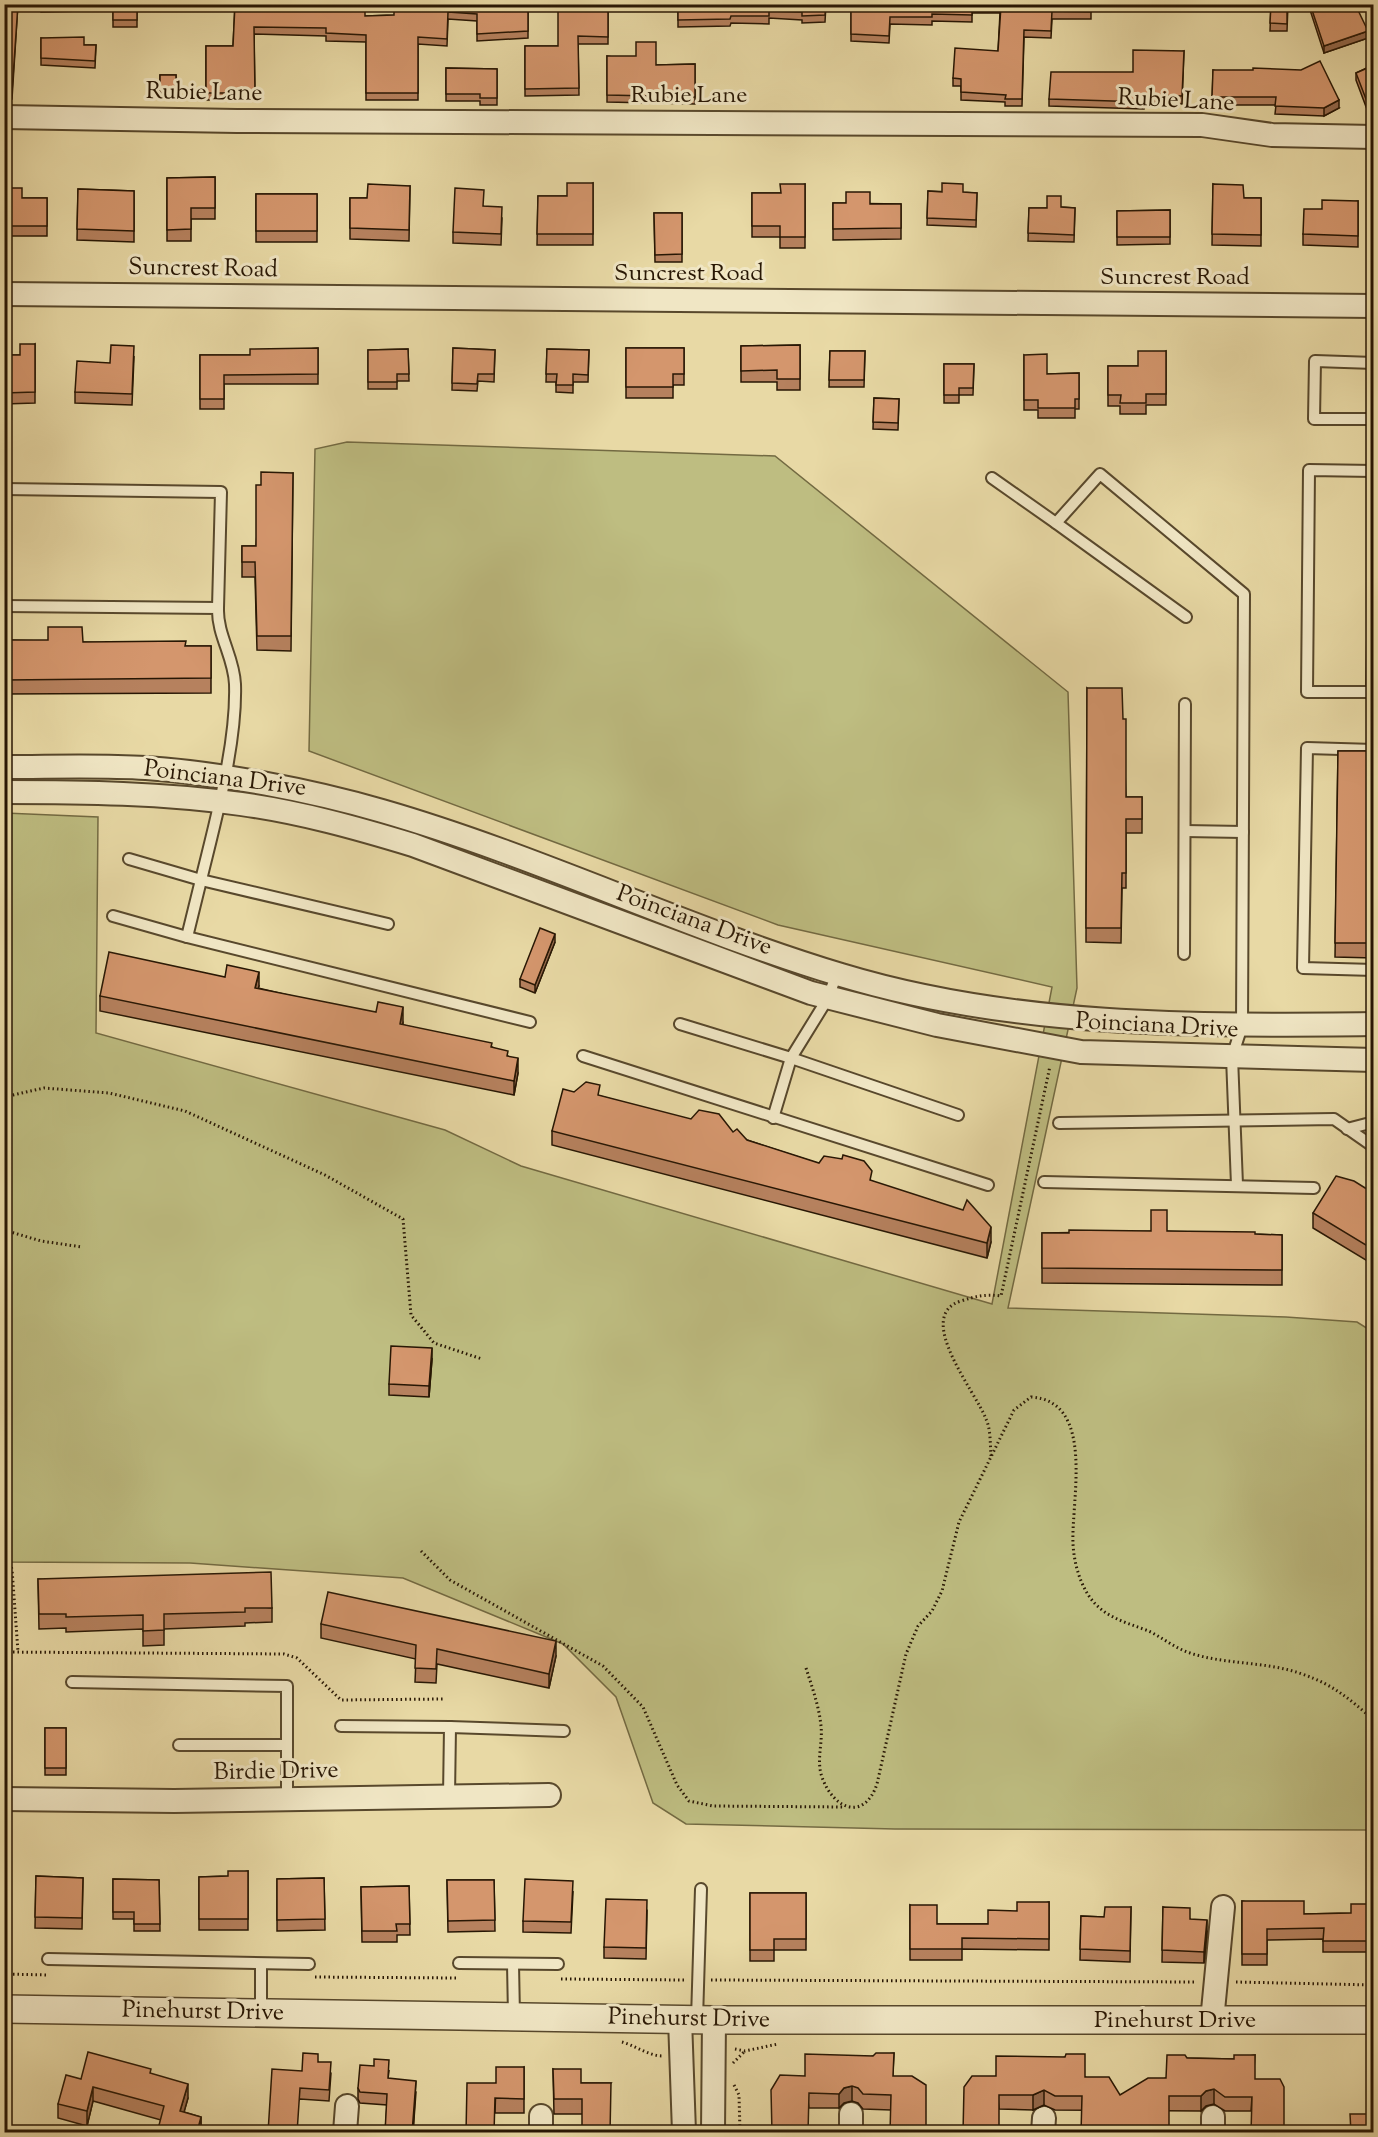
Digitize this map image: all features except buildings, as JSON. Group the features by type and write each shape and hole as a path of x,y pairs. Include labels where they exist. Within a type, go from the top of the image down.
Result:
{"street":[{"name":"Rubie Lane","path":"4,117 249,121 1202,126 1272,135 1374,137"},
{"name":"Suncrest Road","path":"4,294 1374,306"},
{"name":"Poinciana Drive","path":"4,767 147,768 223,778 379,810 460,835 837,974 926,996 1092,1020 1242,1026 1374,1024"},
{"name":"Poinciana Drive","path":"4,792 83,792 220,802 287,812 348,825 413,845 828,998 937,1026 1081,1052 1374,1060"},
{"name":"Birdie Drive","path":"4,1799 287,1799 549,1794"},
{"path":"1212,2021 1223,1906"},
{"name":"Pinehurst Drive","path":"4,2009 697,2019 1374,2020"},
{"path":"684,2133 697,2019"},
{"path":"697,2019 713,2133"},
{"path":"345,2133 347,2106"}],"lane":[{"path":"1374,363 1315,362 1314,419 1374,419"},
{"path":"1374,471 1309,470 1307,692 1373,692 1374,588"},
{"path":"1056,524 1100,474 1244,594 1242,1026 1232,1057 1237,1185"},
{"path":"992,478 1186,617"},
{"path":"4,489 221,492 218,623 233,668 235,686 220,802 187,937"},
{"path":"4,606 218,608"},
{"path":"1184,954 1185,704"},
{"path":"1374,750 1307,748 1303,968 1374,970"},
{"path":"1185,831 1243,832"},
{"path":"129,859 201,880 388,924"},
{"path":"113,916 187,937 530,1022"},
{"path":"773,1118 791,1058 828,998 837,974"},
{"path":"680,1024 791,1058 958,1115"},
{"path":"583,1056 988,1185"},
{"path":"1059,1123 1334,1119 1374,1147"},
{"path":"1347,1129 1374,1122"},
{"path":"1044,1182 1314,1188"},
{"path":"72,1682 287,1686 287,1799"},
{"path":"341,1726 564,1731"},
{"path":"449,1797 450,1727"},
{"path":"179,1745 287,1745"},
{"path":"697,2019 701,1889"},
{"path":"48,1959 309,1964"},
{"path":"459,1963 558,1964"},
{"path":"261,1964 261,2013"},
{"path":"513,1964 514,2017"}],"path":[{"path":"992,1457 987,1421 943,1334 942,1318 951,1304 983,1294 1001,1296 1052,1058"},
{"path":"4,1097 44,1088 109,1093 185,1111 325,1175 403,1219 411,1315 434,1342 482,1359"},
{"path":"4,1230 41,1241 82,1247"},
{"path":"421,1551 450,1580 603,1666 643,1707 677,1785 688,1800 712,1806 864,1806 872,1800 906,1654 918,1626 932,1611 942,1591 959,1522 1014,1410 1030,1397 1047,1398 1061,1408 1070,1423 1076,1455 1073,1545 1078,1572 1089,1597 1110,1617 1150,1632 1190,1653 1299,1673 1336,1688 1374,1720"},
{"path":"4,1551 12,1569 18,1652"},
{"path":"4,1652 284,1654 297,1658 341,1700 443,1699"},
{"path":"806,1668 822,1728 819,1754 822,1777 834,1801 846,1807"},
{"path":"967,1983 1216,1982 1374,1985"},
{"path":"731,2068 745,2051"},
{"path":"732,2081 739,2095 740,2133"}],"shaded area":[{"path":"347,442 775,456 1068,692 1077,988 1008,1308 1286,1317 1357,1322 1373,1332 1373,1830 895,1829 686,1824 653,1803 616,1697 563,1644 403,1578 190,1563 5,1562 5,813 98,817 96,1033 445,1130 521,1166 992,1304 1052,987 778,925 309,751 315,449"}]}
